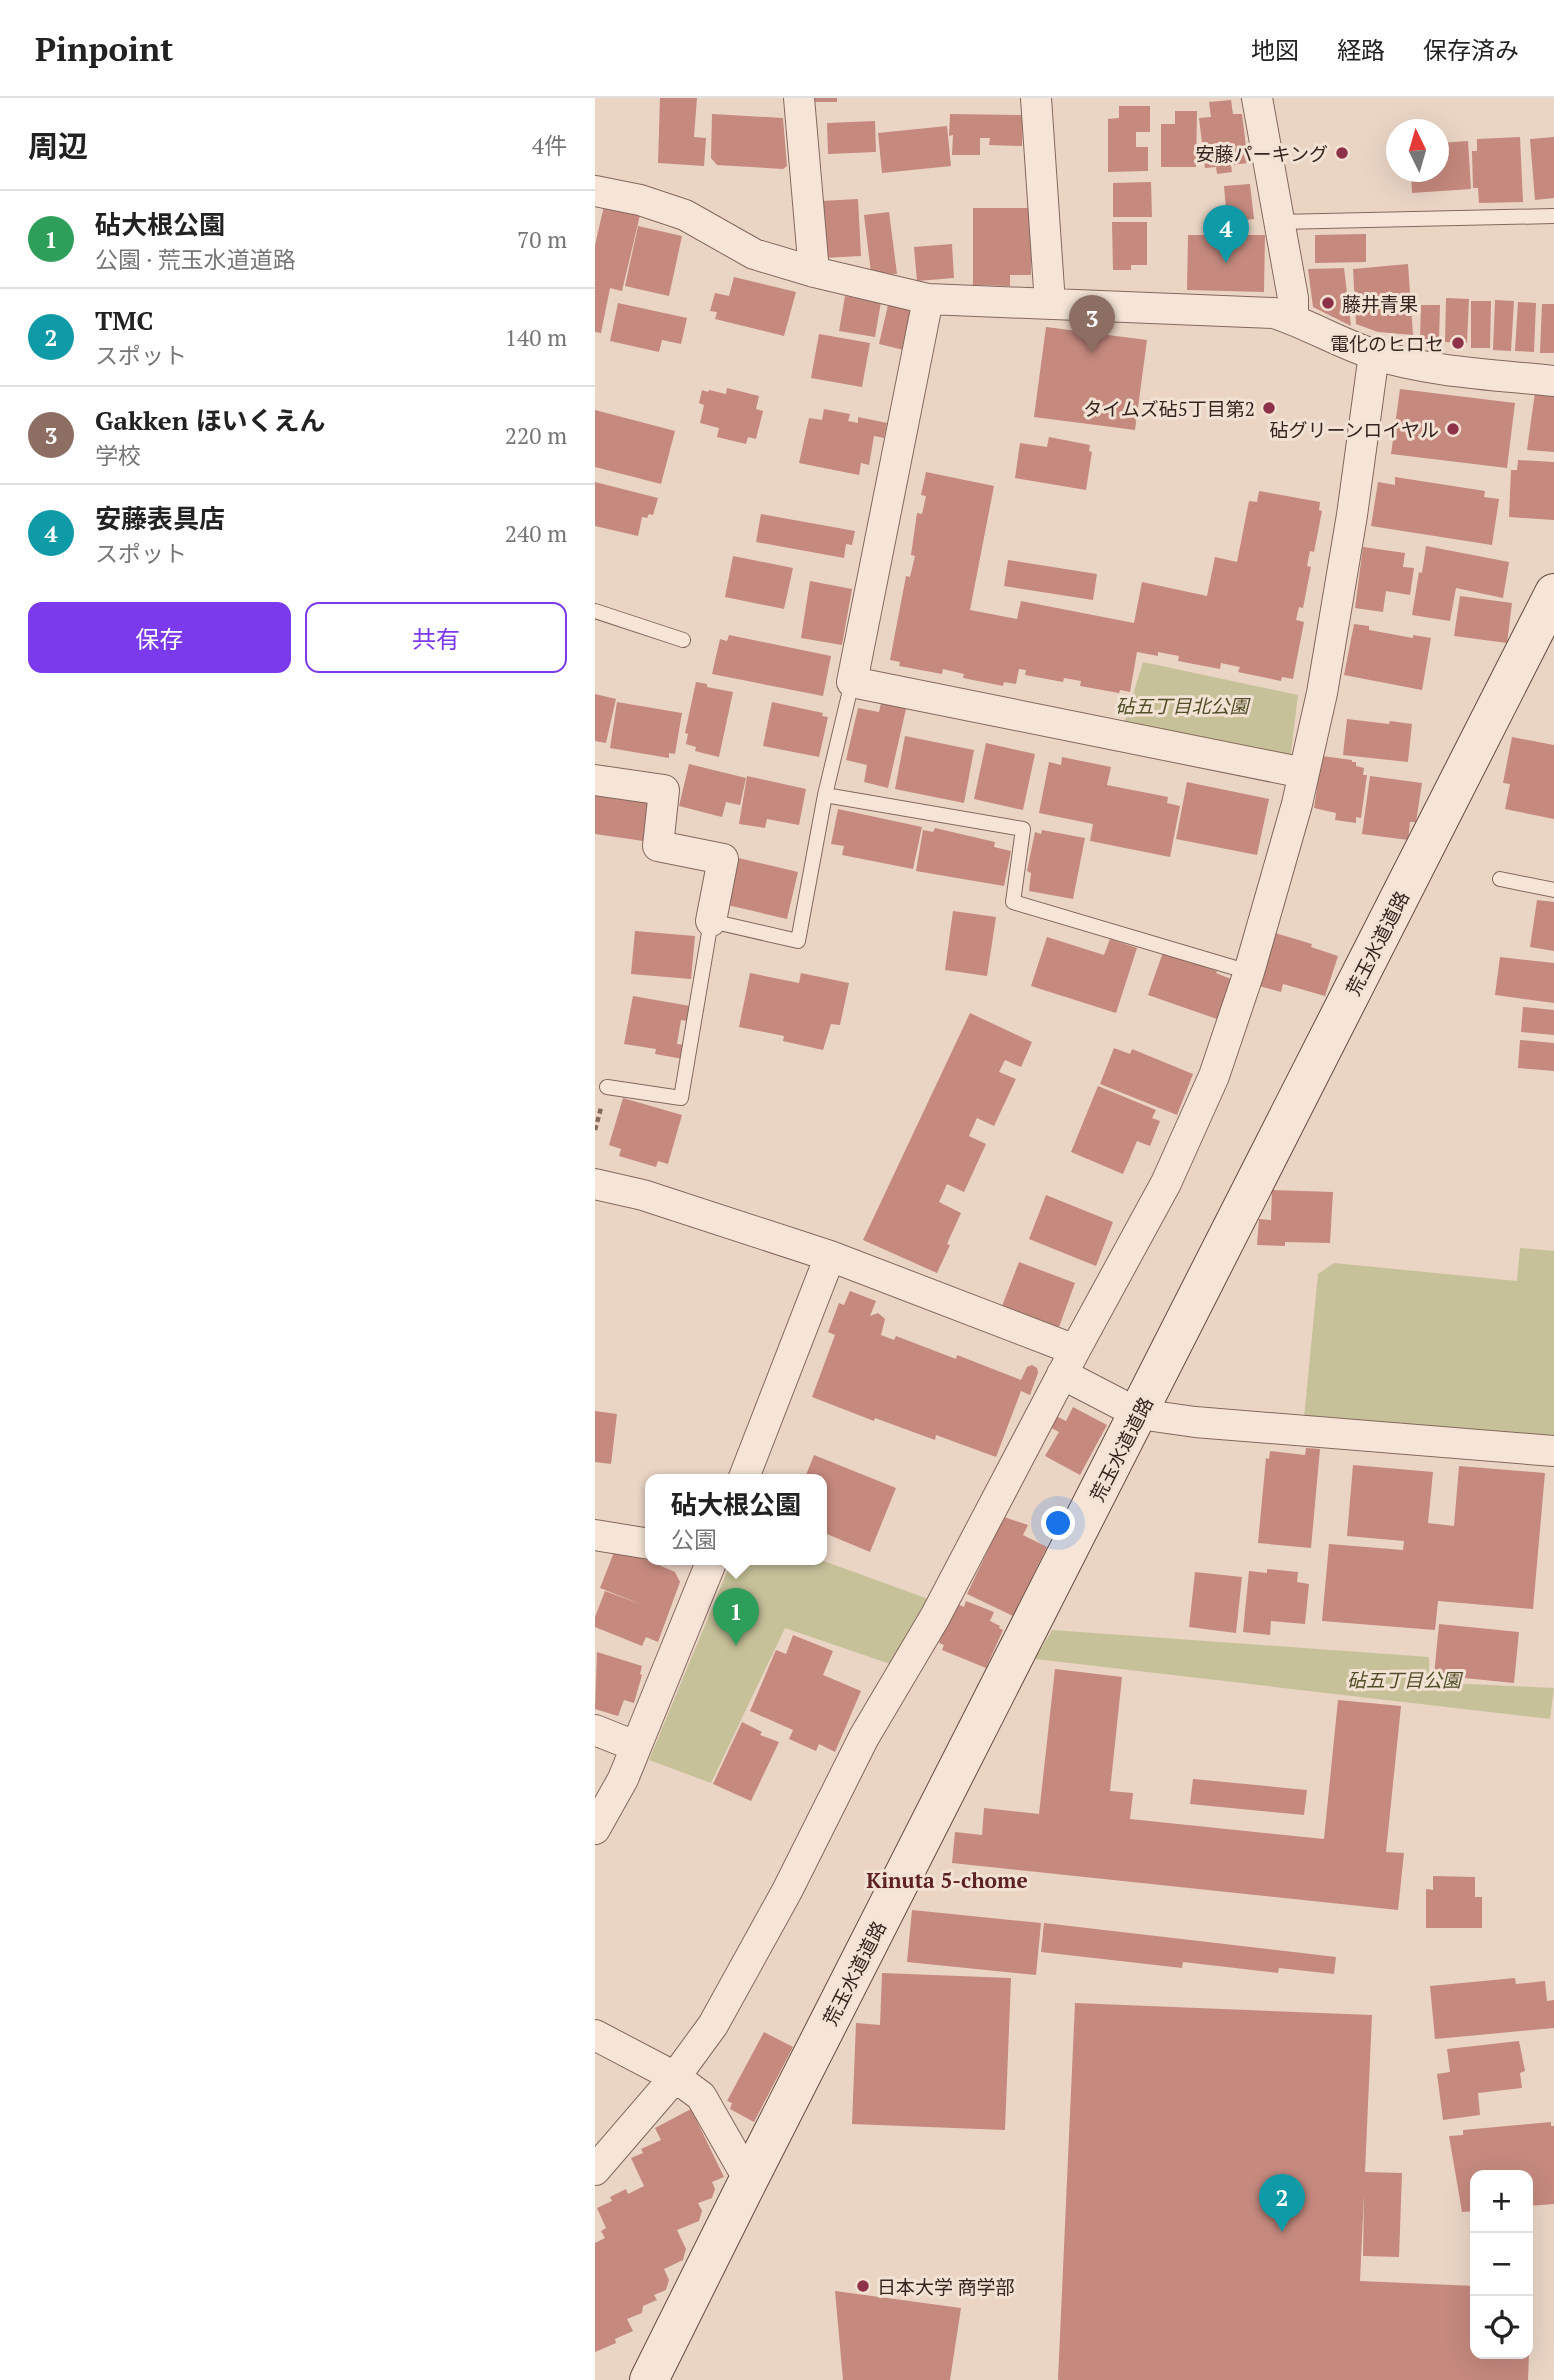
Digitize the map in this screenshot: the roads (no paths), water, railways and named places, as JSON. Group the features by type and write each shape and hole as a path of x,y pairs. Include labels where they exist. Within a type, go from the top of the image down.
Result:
{"main road":[{"name":"荒玉水道道路","path":"649,2380 1554,593"}],"street":[{"path":"799,98 814,272"},
{"path":"1036,98 1050,304"},
{"path":"1257,98 1293,298 1293,319"},
{"path":"595,191 640,200 685,215 754,254 814,272 928,299 1274,313 1374,354 1406,363 1554,381"},
{"path":"928,299 852,681 1304,773"},
{"path":"595,2170 675,2077 713,2025 787,1891 864,1737 935,1617 1171,1171 1214,1076 1249,972 1304,773 1322,693 1352,515 1374,354"},
{"path":"595,780 664,790 658,846 723,859 711,921"},
{"path":"595,1184 643,1195 830,1256 1068,1362 1139,1414 1195,1422 1554,1451"},
{"path":"745,1474 830,1256"},
{"path":"595,1535 645,1543"},
{"path":"595,1829 623,1779 703,1565"},
{"path":"595,1730 635,1746"},
{"path":"595,2035 675,2077 701,2096 749,2180"}],"lane":[{"path":"1278,222 1554,216"},
{"path":"595,611 683,640"},
{"path":"607,1087 681,1098 711,921 797,941 825,795 852,681"},
{"path":"825,795 1023,830 1013,902 1249,972"},
{"path":"1500,879 1554,890"}],"place":[{"name":"安藤パーキング","path":"1342,153"},
{"name":"安藤表具店","path":"1226,263"},
{"name":"藤井青果","path":"1328,303"},
{"name":"電化のヒロセ","path":"1458,343"},
{"name":"Gakken ほいくえん","path":"1092,353"},
{"name":"タイムズ砧5丁目第2","path":"1269,408"},
{"name":"砧グリーンロイヤル","path":"1453,429"},
{"name":"砧大根公園","path":"736,1646"},
{"name":"TMC","path":"1282,2232"},
{"name":"日本大学 商学部","path":"863,2286"}],"district":[{"name":"Kinuta 5-chome","path":"947,1880"}],"park label":[{"name":"砧五丁目北公園","path":"1182,705"},
{"name":"砧五丁目公園","path":"1404,1679"}]}
